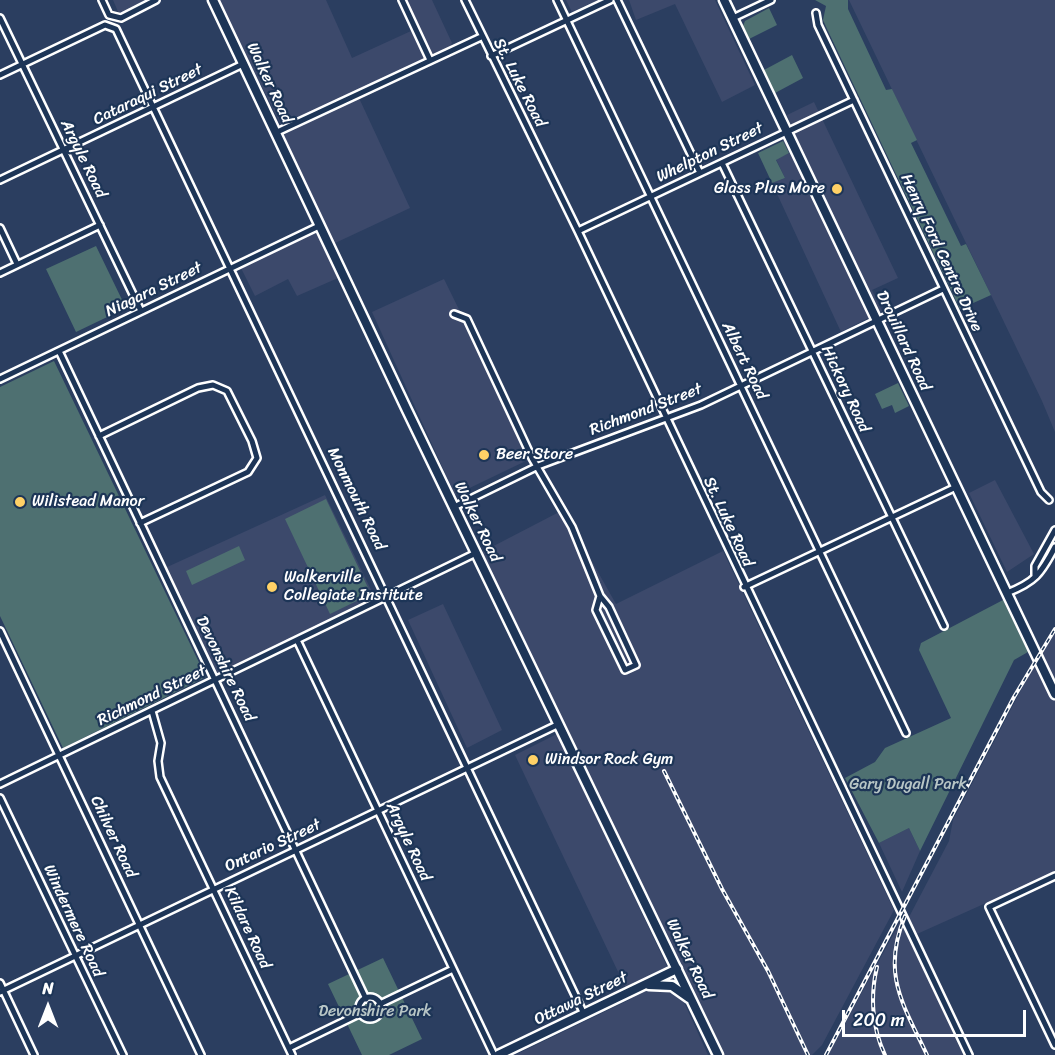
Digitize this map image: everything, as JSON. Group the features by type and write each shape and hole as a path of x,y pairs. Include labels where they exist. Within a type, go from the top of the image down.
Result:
{"main road":[{"name":"Walker Road","path":"213,0 718,1055"},
{"name":"Drouillard Road","path":"724,0 1055,694"},
{"name":"Ottawa Street","path":"496,1055 677,969"},
{"path":"643,985 672,986 691,999"}],"street":[{"path":"102,0 109,15 121,18 156,0"},
{"path":"402,0 430,60"},
{"name":"St. Luke Road","path":"465,0 481,37 578,231 744,587 969,1055"},
{"name":"Albert Road","path":"557,0 906,733"},
{"path":"491,56 610,0"},
{"path":"617,0 700,173"},
{"path":"733,18 771,0"},
{"name":"Henry Ford Centre Drive","path":"816,13 818,25 1041,492 1049,500"},
{"name":"Argyle Road","path":"0,18 141,311"},
{"name":"Monmouth Road","path":"23,65 105,26 116,29 584,1014"},
{"path":"275,132 481,37"},
{"name":"Cataraqui Street","path":"0,180 243,64"},
{"path":"0,75 23,65"},
{"name":"Whelpton Street","path":"578,231 854,100"},
{"name":"Hickory Road","path":"722,163 944,626"},
{"path":"0,273 100,225"},
{"name":"Niagara Street","path":"1,376 59,351 320,226"},
{"path":"0,228 18,264"},
{"name":"Richmond Street","path":"454,507 538,466 665,419 944,289"},
{"path":"454,314 467,319 532,458 572,527 600,596 609,607 636,664 625,670 596,610 600,596"},
{"name":"Devonshire Road","path":"59,351 366,999"},
{"path":"99,436 198,388 213,385 227,391 252,441 256,458 248,472 140,523"},
{"path":"744,587 956,487"},
{"path":"1035,576 1035,566 1055,530"},
{"path":"1007,593 1030,583 1043,570 1055,547"},
{"name":"Richmond Street","path":"0,784 476,553"},
{"name":"Chilver Road","path":"0,631 201,1055"},
{"name":"Argyle Road","path":"297,640 496,1055"},
{"name":"Kildare Road","path":"152,711 161,743 158,761 160,777 292,1055"},
{"name":"Ontario Street","path":"2,991 559,724"},
{"name":"Windermere Road","path":"0,798 123,1055"},
{"path":"1055,876 989,907 1055,1045"},
{"path":"380,1004 453,969"},
{"path":"0,983 34,1055"},
{"path":"372,998 380,1004 381,1011 375,1018 368,1019 361,1013 360,1004 366,999 372,998"},
{"path":"289,1048 361,1013"}],"shaded area":[{"path":"113,0 145,0 119,14"},
{"path":"218,0 326,0 352,58 411,31 425,59 281,125"},
{"path":"402,0 432,0 452,43 449,48 428,55"},
{"path":"566,0 598,0 572,12"},
{"path":"629,0 715,0 755,85 722,102 675,4 636,20"},
{"path":"849,0 1055,0 1055,432 1042,401"},
{"path":"359,98 410,208 333,244 283,135"},
{"path":"814,102 898,278 872,290 882,311 841,332 772,183 785,178 776,159 789,153 783,141 795,134 787,115"},
{"path":"314,228 338,278 297,296 288,279 255,296 239,264"},
{"path":"444,279 532,458 455,495 372,312"},
{"path":"995,480 1034,554 1007,572 969,493"},
{"name":"Walkerville Collegiate Institute","path":"325,495 376,600 217,676 165,568"},
{"path":"563,510 616,604 723,551 894,910 822,1045 812,1055 725,1055 637,878 482,552"},
{"path":"443,604 502,730 467,748 408,620"},
{"path":"1055,633 1055,872 917,934 909,917 949,841 953,820 1033,667"},
{"path":"557,734 708,1055 515,1055 631,999 515,755"},
{"path":"909,828 920,851 902,892 879,843"},
{"path":"901,920 963,1055 828,1055"}],"green space":[{"path":"815,0 848,0 848,9 886,90 892,89 917,140 911,143 961,246 966,244 991,295 960,309 823,20 826,6"},
{"path":"769,8 777,25 749,39 743,26 745,21"},
{"path":"792,55 803,78 775,93 764,70"},
{"path":"783,141 789,153 776,160 785,178 772,183 758,153"},
{"path":"96,246 126,308 76,332 46,269"},
{"path":"54,361 206,677 63,748 0,616 0,387"},
{"path":"898,383 909,406 895,413 892,405 882,409 875,394"},
{"path":"326,499 371,594 330,614 285,519"},
{"path":"239,546 245,560 192,585 186,571"},
{"name":"Gary Dugall Park","path":"1003,600 1028,652 1014,660 920,851 909,828 879,843 845,778 875,762 885,748 951,718 919,650 921,643"},
{"name":"Devonshire Park","path":"383,958 422,1039 389,1055 362,1055 328,984"}],"railway":[{"path":"826,1055 1014,697 1055,629"},
{"path":"664,771 722,889 768,971 808,1055"},
{"path":"905,916 898,937 895,972 903,1004 927,1055"},
{"path":"877,967 873,989 873,1012 877,1034 885,1055"}],"place":[{"name":"Glass Plus More","path":"837,189"},
{"name":"Beer Store","path":"484,455"},
{"name":"Wilistead Manor","path":"20,502"},
{"name":"Walkerville Collegiate Institute","path":"272,587"},
{"name":"Windsor Rock Gym","path":"533,760"}]}
